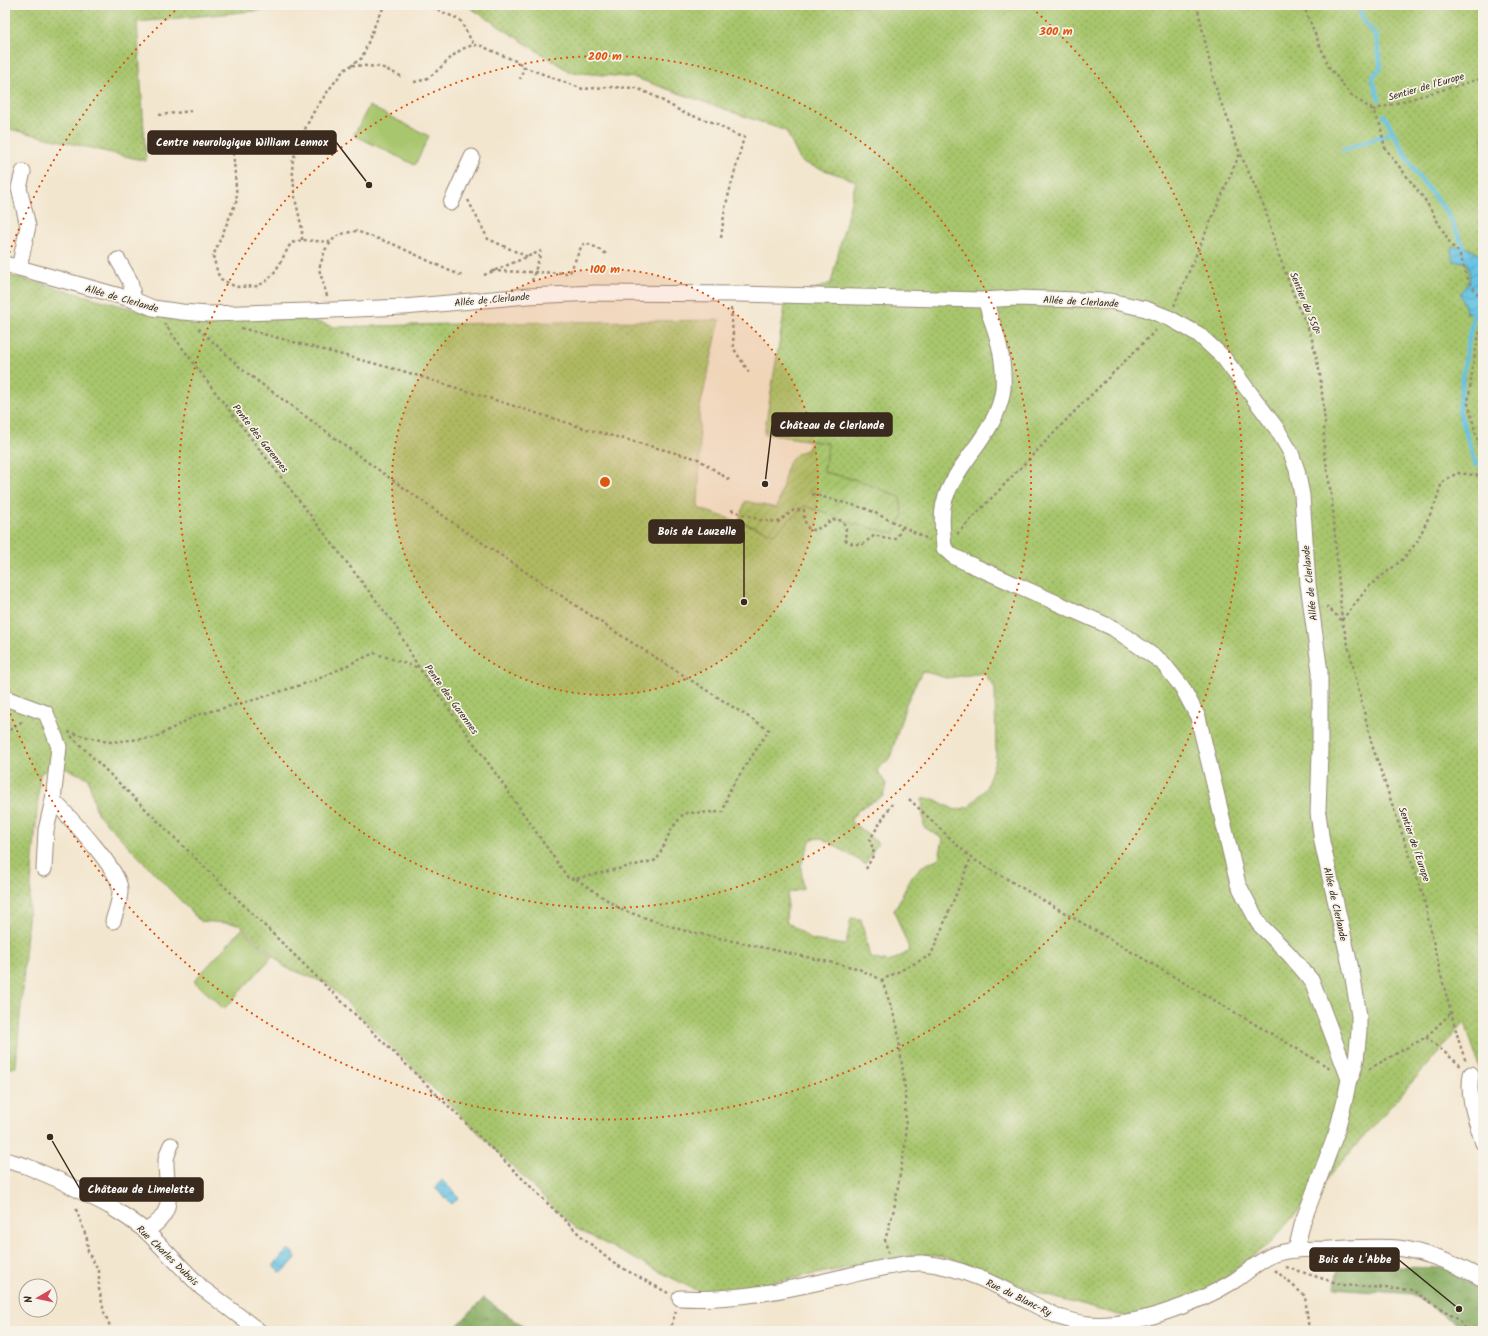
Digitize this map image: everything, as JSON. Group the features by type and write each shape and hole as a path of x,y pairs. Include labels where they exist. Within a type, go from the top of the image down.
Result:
{"street":[{"path":"451,202 472,157"},
{"path":"12,266 28,226 19,188 22,172"},
{"path":"118,260 130,281 134,300"},
{"name":"Allée de Clerlande","path":"12,266 134,300 153,308 182,312 216,314 339,310 445,304 528,296 596,293 730,294 986,300 1016,298 1110,301 1146,309 1169,318 1198,334 1217,351 1261,407 1288,446 1297,470 1300,483 1311,605 1319,661 1318,813 1322,842 1354,984 1359,1016 1356,1060 1352,1075 1349,1080 1336,1134 1304,1221 1296,1250"},
{"path":"986,300 998,338 1002,360 1002,390 997,410 990,425 949,489 942,517 944,548 953,556 965,562 1113,628 1162,662 1182,687 1198,717 1238,884 1259,924 1289,954 1312,981 1349,1080"},
{"path":"5,698 46,714 59,748 54,800 46,830 44,869"},
{"path":"54,800 116,874 120,888 119,901 113,921"},
{"path":"1471,1074 1469,1087 1470,1100 1483,1143"},
{"path":"146,1231 157,1224 164,1215 169,1203 166,1158 171,1145"},
{"name":"Rue Charles Dubois","path":"5,1160 26,1166 59,1180 109,1206 146,1231 202,1288 259,1331"},
{"name":"Rue du Blanc-Ry","path":"680,1298 711,1299 766,1293 891,1267 920,1263 950,1268 980,1278 1059,1317 1080,1323 1100,1324 1133,1320 1177,1308 1223,1288 1274,1254 1296,1250 1399,1248 1449,1262 1483,1279"}],"path":[{"path":"302,240 302,228 295,198 292,164 299,141 313,113 343,71 362,58 384,5"},
{"path":"426,5 460,20 474,45"},
{"name":"Sentier du 550ᵉ","path":"1197,5 1219,98 1240,152 1265,209 1277,250 1312,339 1320,374 1325,422 1324,450 1332,500 1342,620"},
{"path":"1303,5 1329,67 1351,95 1373,110 1380,125 1385,148 1425,200 1452,246 1459,252 1467,277 1483,301"},
{"path":"414,82 428,78 453,55 467,46 479,45 524,66 583,89 607,87 637,88 684,113 715,123 736,135 744,137 725,208 721,238"},
{"path":"352,65 381,67 403,77"},
{"path":"520,79 524,66"},
{"name":"Sentier de l'Europe","path":"1373,110 1483,78"},
{"path":"159,115 191,111"},
{"path":"233,147 238,200 214,256 218,274 221,279 236,287 258,286 268,280 276,270 290,243 302,240 330,242"},
{"path":"944,548 1076,410 1169,318 1240,152"},
{"path":"460,184 488,239 528,257"},
{"path":"339,310 326,295 319,269 325,250 330,242 335,237 345,233 356,231 393,244 421,256 450,272 463,276"},
{"path":"492,271 567,273 570,272 582,245 586,243 608,255"},
{"path":"484,275 541,251 528,296"},
{"path":"730,294 734,349 750,374"},
{"name":"Pente des Garennes","path":"153,308 208,383 395,625 419,668 489,764 568,878 575,879 622,910 682,930 857,968 882,980"},
{"path":"182,312 244,371 378,470 466,532 608,627 769,730 729,791 722,812 684,813 672,828 657,860 575,879"},
{"path":"1483,314 1475,352 1468,403 1475,436 1483,462"},
{"path":"236,327 406,372 587,429 698,460 731,481"},
{"path":"1311,605 1328,607 1342,620 1369,586 1402,560 1417,542 1435,504 1442,482 1457,473 1483,476"},
{"path":"812,494 867,509 927,539"},
{"path":"731,510 760,520 778,522 794,510 804,510 804,520 809,530 819,528 826,522 835,519 843,521 846,528 845,540 853,544 863,544 875,534 886,539 896,539 903,526"},
{"name":"Sentier de l'Europe","path":"1342,620 1372,745 1423,895 1440,972 1460,1045 1471,1074"},
{"path":"65,732 108,742 154,738 197,715 257,700 316,680 374,653 419,668"},
{"path":"5,734 19,723 46,714"},
{"path":"86,750 580,1235 613,1263 650,1284 680,1298 670,1331"},
{"path":"909,799 971,858 1349,1080 1426,1037 1452,1012"},
{"path":"866,869 874,854 870,839 892,804"},
{"path":"891,1267 885,1240 894,1209 906,1140 905,1103 897,1024 882,980 930,955 971,858"},
{"path":"1426,1037 1471,1074"},
{"path":"76,1209 87,1239 88,1252 99,1271 99,1289 104,1312 112,1331"},
{"path":"1264,1260 1305,1296 1309,1331"},
{"path":"1264,1260 1343,1285 1412,1290 1459,1320 1466,1331"}],"green space":[{"path":"5,5 319,5 137,22 146,161 5,128"},
{"path":"466,5 1483,5 1483,261 1477,253 1467,262 1471,275 1467,286 1474,313 1483,305 1483,1080 1465,1022 1270,1243 1207,1291 1134,1319 1044,1295 950,1258 928,1255 909,1256 742,1288 701,1293 575,1228 328,984 285,967 239,924 200,921 97,813 88,778 55,764 40,774 16,1067 5,1069 5,274 167,318 305,319 335,327 720,320 699,412 700,461 698,508 774,534 805,506 827,513 900,497 860,481 824,472 827,443 764,434 786,301 831,283 856,181 801,162 786,131 636,78 570,72","holes":["922,671 946,678 984,673 995,688 996,758 986,788 969,807 955,810 934,799 922,799 924,827 943,839 939,858 921,867 912,876 894,911 910,951 889,962 870,958 861,919 851,918 846,945 812,940 786,921 788,893 803,889 801,865 811,839 822,838 865,864 878,843 850,821 859,809 883,796 886,784 877,770 890,758 906,704"]},
{"path":"369,106 429,136 415,165 354,135"},
{"path":"811,441 828,443 824,472 860,481 900,497 903,516 894,533 850,523 827,513 805,506 774,534 739,521 745,501 777,508 788,463 798,453 808,449"},
{"path":"242,929 272,957 224,1009 194,981"},
{"path":"1338,1266 1450,1268 1483,1294 1483,1331 1461,1331 1457,1324 1411,1294 1335,1288"},
{"path":"484,1298 530,1331 452,1331"}],"water":[{"path":"1452,246 1466,247 1477,253 1483,261 1483,305 1474,313 1467,313 1460,293 1469,279 1467,262 1454,261 1451,252"},
{"path":"442,1180 459,1197 452,1204 435,1188"},
{"path":"287,1250 290,1250 296,1258 283,1272 280,1272 274,1267 274,1265"}],"waterway":[{"path":"1359,5 1362,19 1376,36 1381,67 1372,78 1379,99"},
{"path":"1384,115 1415,172 1448,214 1466,252"},
{"path":"1343,150 1393,132"},
{"path":"1475,308 1465,360 1459,410 1476,465"}],"place":[{"name":"Centre neurologique William Lennox","path":"369,185"},
{"name":"Château de Clerlande","path":"765,484"},
{"name":"Bois de Lauzelle","path":"744,602"},
{"name":"Château de Limelette","path":"50,1137"},
{"name":"Bois de L'Abbe","path":"1459,1309"}]}
